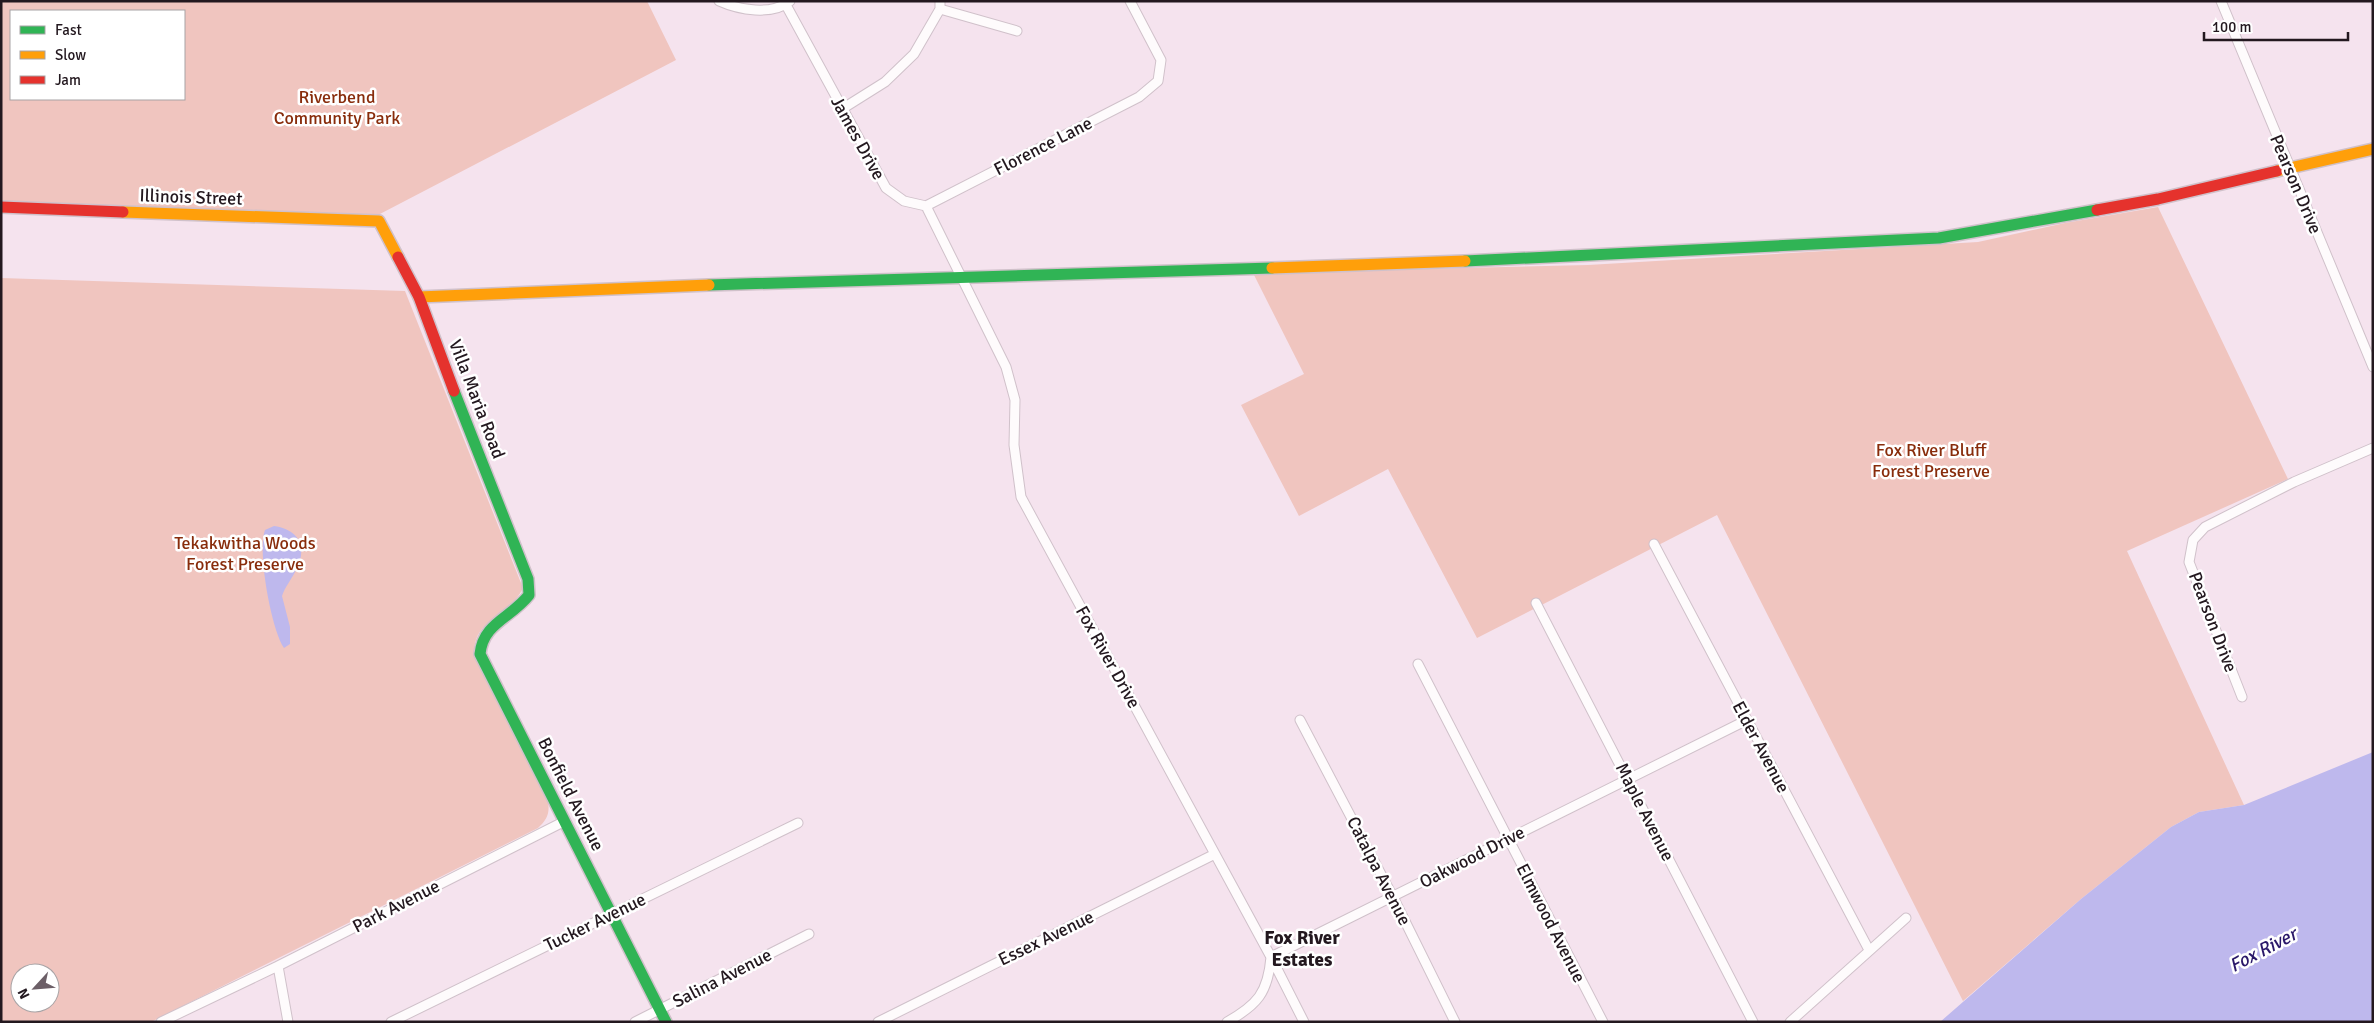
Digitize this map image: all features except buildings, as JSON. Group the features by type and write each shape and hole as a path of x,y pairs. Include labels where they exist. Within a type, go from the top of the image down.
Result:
{"street":[{"path":"719,1 737,9 756,11 788,3"},
{"name":"Florence Lane","path":"926,206 1138,97 1158,81 1161,60 1130,1"},
{"name":"Pearson Drive","path":"2221,1 2373,367"},
{"name":"James Drive","path":"788,3 842,109 886,188 904,201 926,206"},
{"path":"842,109 885,82 914,54 940,5 1017,30"},
{"path":"420,297 800,281 961,278 1707,252 1940,238 2158,199 2290,170 2373,149"},
{"path":"926,206 961,278"},
{"name":"Illinois Street","path":"1,207 379,221"},
{"name":"Villa Maria Road","path":"379,221 420,297 468,428 528,579 529,595"},
{"name":"Fox River Drive","path":"961,278 1006,368 1015,400 1014,446 1021,497 1271,957 1304,1022"},
{"name":"Pearson Drive","path":"2242,697 2190,562 2192,540 2205,527 2294,482 2373,448"},
{"name":"Elder Avenue","path":"1654,544 1869,950"},
{"name":"Bonfield Avenue","path":"529,595 516,610 485,632 480,643 480,654 666,1022"},
{"name":"Maple Avenue","path":"1536,603 1753,1022"},
{"name":"Elmwood Avenue","path":"1418,664 1603,1022"},
{"name":"Catalpa Avenue","path":"1300,720 1393,897 1455,1022"},
{"name":"Oakwood Drive","path":"1271,957 1747,720"},
{"name":"Park Avenue","path":"161,1022 278,966 565,821"},
{"name":"Tucker Avenue","path":"391,1022 798,823"},
{"name":"Essex Avenue","path":"878,1022 1215,854"},
{"path":"1790,1022 1906,918"},
{"name":"Salina Avenue","path":"635,1022 809,934"},
{"path":"1227,1022 1248,1010 1259,998 1266,985 1271,957"},
{"path":"278,966 288,1022"}],"green space":[{"name":"Riverbend Community Park","path":"1,1 647,1 676,60 378,215 1,204"},
{"name":"Fox River Bluff Forest Preserve","path":"2158,207 2288,479 2127,551 2244,805 2199,812 2171,827 2081,899 1963,1001 1717,515 1477,638 1388,469 1299,516 1241,405 1304,374 1253,273 1588,265 1978,242 2065,223"},
{"name":"Tekakwitha Woods Forest Preserve","path":"1,278 405,291 523,588 517,598 484,627 478,635 475,645 475,658 548,802 549,810 546,819 538,828 151,1022 1,1022"}],"water":[{"path":"274,526 283,528 296,536 301,548 299,564 282,596 290,627 290,644 284,648 274,624 264,571 263,540 265,530"},
{"name":"Fox River","path":"2373,752 2373,1022 1940,1022 2081,899 2171,827 2199,812 2244,805"}],"traffic: fast":[{"path":"1465,261 1939,238 2097,210"},
{"path":"709,285 1272,268"},
{"path":"454,391 528,579 529,595 486,635 480,654 666,1022"}],"traffic: slow":[{"path":"2277,171 2373,149"},
{"path":"123,212 379,221 398,257"},
{"path":"1272,268 1465,261"},
{"path":"419,297 709,285"}],"traffic: jam":[{"path":"2097,210 2158,199 2277,171"},
{"path":"1,207 123,212"},
{"path":"398,257 419,297 454,391"}],"district":[{"name":"Fox River Estates","path":"1302,949"}]}
